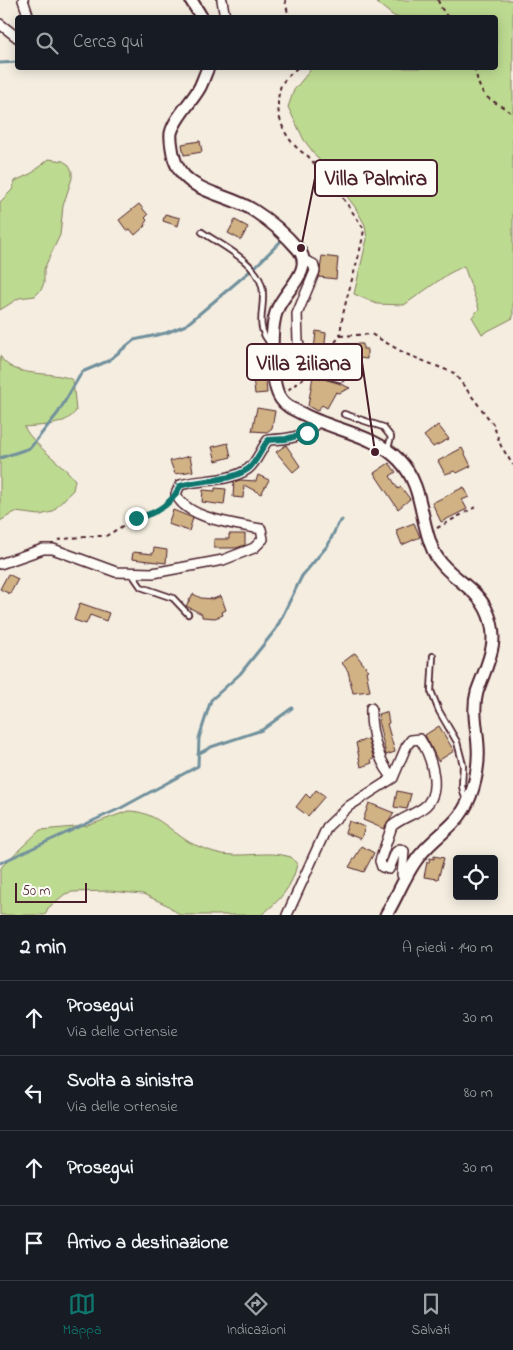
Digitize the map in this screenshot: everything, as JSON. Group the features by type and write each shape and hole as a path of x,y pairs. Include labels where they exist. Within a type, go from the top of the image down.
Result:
{"street":[{"path":"23,0 28,15"},
{"path":"191,0 200,15"},
{"path":"222,0 224,15"},
{"path":"0,24 15,36"},
{"path":"207,70 200,86 172,132 175,160 180,174 191,183 252,209 300,250 303,260 300,274 278,307 273,322 276,389 280,399 288,406 318,422 387,450 400,461 413,478 420,495 432,547 441,565 468,588 486,608 491,627 492,657 477,692 474,711 478,767 469,798 454,824 419,855 386,915"},
{"path":"303,260 313,264 316,271 297,314 298,341 304,367 340,377"},
{"path":"0,564 43,550 53,549 116,572 153,573 223,560 254,548 263,539 260,529 190,510 180,503 176,494 180,486 193,481 222,478 248,468 268,440 286,439 307,433 318,422"},
{"path":"371,708 371,719 383,767 393,778"},
{"path":"288,915 327,827 349,806 393,778 406,747 411,740 420,739 428,751 434,780 432,797 424,807 392,826 380,861 382,867 389,869 396,852 400,849 404,850 402,875 406,879"}],"lane":[{"path":"202,232 248,264 255,273 262,286 260,320 267,340 273,345"},
{"path":"344,414 383,426 391,437 387,450"},
{"path":"132,572 141,587 173,598 188,614"},
{"path":"433,656 431,690 439,711 458,742 463,765 463,791 469,798"}],"path":[{"path":"285,0 288,15"},
{"path":"438,0 446,15"},
{"path":"295,70 280,87 279,109 282,127 290,141 308,156 345,201 364,228 361,249 344,305 340,336 371,334 406,354 454,374 473,401 493,424 501,446 513,465"},
{"path":"475,70 479,90 490,100 513,114"},
{"path":"43,550 61,538 106,536 136,518 154,514 176,494"},
{"path":"428,532 479,505"}],"green space":[{"path":"378,0 513,0 513,318 482,334 472,317 479,309 464,266 448,274 404,305 377,304 354,294 367,239 365,225 355,207 304,140 288,107 294,90 310,70 498,70 498,15 392,15 377,3"},
{"path":"49,159 63,161 69,165 72,171 72,178 63,206 60,235 44,269 44,283 41,290 35,296 19,298 0,310 0,202 12,190 15,181 32,173"},
{"path":"0,356 6,363 23,371 54,375 73,380 76,411 59,423 24,427 41,448 75,480 73,490 52,512 40,515 15,512 0,521"},
{"path":"128,811 153,817 189,842 214,852 233,855 272,854 291,857 297,864 295,872 284,893 274,905 261,915 180,915 167,905 143,894 109,891 72,892 65,894 48,908 45,915 0,915 0,870 40,830 87,826"}],"building":[{"path":"200,141 202,152 184,155 182,144"},
{"path":"139,204 148,215 145,218 147,220 146,225 135,235 130,229 127,231 119,220"},
{"path":"165,214 180,218 178,226 163,221"},
{"path":"235,220 248,227 241,240 228,233"},
{"path":"322,256 338,258 336,279 319,277"},
{"path":"316,331 326,333 324,353 314,351"},
{"path":"342,344 363,344 363,349 367,349 367,359 342,356"},
{"path":"264,359 267,393 255,394 252,369 249,369 248,360"},
{"path":"313,376 350,388 339,393 336,392 327,408 322,405 317,411 308,406"},
{"path":"257,408 275,411 272,428 267,432 252,431"},
{"path":"438,425 449,439 433,447 424,436"},
{"path":"228,443 231,457 216,461 212,447"},
{"path":"286,445 300,466 293,472 276,452"},
{"path":"462,448 471,466 457,473 455,471 445,474 438,461"},
{"path":"190,456 193,471 175,474 170,461"},
{"path":"389,463 396,472 390,476 398,489 401,487 410,499 398,509 374,473"},
{"path":"258,475 269,480 261,494 244,485 243,498 233,497 234,482 240,480 256,481"},
{"path":"464,487 469,497 462,500 467,509 441,522 432,503"},
{"path":"215,488 226,489 224,505 202,502 203,490 215,491"},
{"path":"173,510 193,518 189,531 168,524"},
{"path":"414,523 420,537 402,545 396,530"},
{"path":"229,534 245,534 245,545 236,548 214,548 214,539 229,539"},
{"path":"154,548 167,550 166,563 132,559 133,552 153,554"},
{"path":"8,574 18,579 10,594 0,589"},
{"path":"193,594 201,598 213,599 221,596 226,610 222,612 223,615 215,618 202,617 202,614 186,606"},
{"path":"80,603 109,613 106,621 90,615 86,624 74,620"},
{"path":"355,653 368,670 366,671 370,691 353,693 348,671 342,663"},
{"path":"387,712 389,723 387,724 395,752 386,755 378,714"},
{"path":"439,726 454,751 438,761 425,735"},
{"path":"368,739 374,759 371,760 372,763 361,767 356,743"},
{"path":"316,790 325,796 308,816 296,807 306,794 310,798"},
{"path":"397,791 411,794 407,809 394,807"},
{"path":"369,803 394,813 384,829 363,820"},
{"path":"349,821 365,827 361,839 345,833"},
{"path":"362,846 374,853 364,872 349,867"},
{"path":"434,856 444,858 438,879 424,877 427,862 429,862 430,858 434,859"}],"waterway":[{"path":"0,63 15,62"},
{"path":"0,458 30,448 58,413 82,372 108,361 134,340 166,333 186,325 256,266 283,239"},
{"path":"0,863 121,808 198,766 199,738 211,700 240,674 276,629 302,576 328,545 338,524 342,520"},
{"path":"198,754 211,747 262,730 292,708"}],"place":[{"name":"Villa Palmira","path":"301,248"},
{"name":"Villa Ziliana","path":"375,452"}],"route":[{"path":"136,518 154,514 176,494 180,486 193,481 222,478 248,468 255,461 268,440 286,439 307,433"}]}
